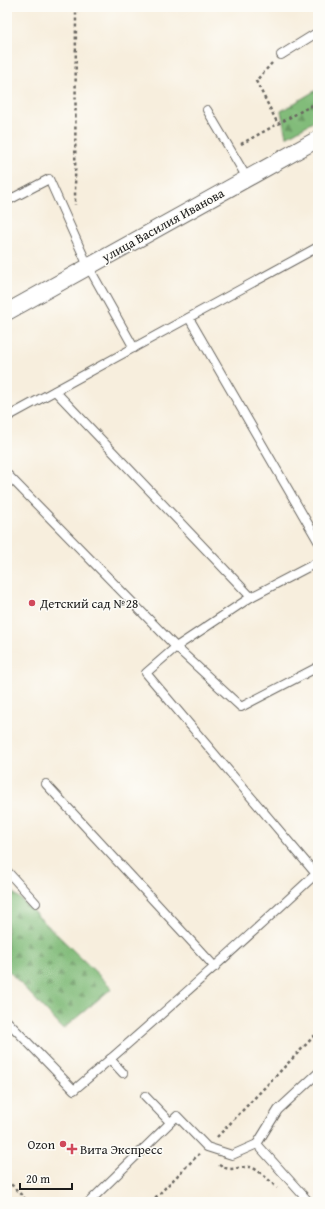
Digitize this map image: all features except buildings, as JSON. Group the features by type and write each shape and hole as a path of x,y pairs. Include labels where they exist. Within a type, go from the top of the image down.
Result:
{"street":[{"name":"улица Василия Иванова","path":"7,312 318,139"}],"lane":[{"path":"281,55 318,32"},
{"path":"208,110 247,178"},
{"path":"7,201 50,179 88,266 134,348"},
{"path":"7,417 318,247"},
{"path":"189,318 318,541"},
{"path":"55,391 251,597"},
{"path":"7,474 176,647 241,707 318,667"},
{"path":"7,1021 74,1090 216,967 317,873 146,673 176,647 251,597 318,562"},
{"path":"46,784 216,967"},
{"path":"7,871 36,903"},
{"path":"110,1059 123,1073"},
{"path":"89,1202 177,1116 207,1147 232,1154 257,1144 278,1110 318,1073"},
{"path":"145,1096 170,1122"},
{"path":"257,1144 309,1202"}],"path":[{"path":"74,7 76,11 75,206"},
{"path":"278,124 256,81 281,55"},
{"path":"230,150 318,102"},
{"path":"151,1202 207,1147 318,1032"},
{"path":"213,1162 226,1170 251,1167 269,1180 280,1191"},
{"path":"7,1180 28,1202"}],"green space":[{"path":"318,89 318,119 286,137 281,111"},
{"path":"7,886 112,988 63,1029 7,969"}],"place":[{"name":"Детский сад №28","path":"32,603"},
{"name":"Ozon","path":"63,1144"},
{"name":"Вита Экспресс","path":"72,1149"}]}
